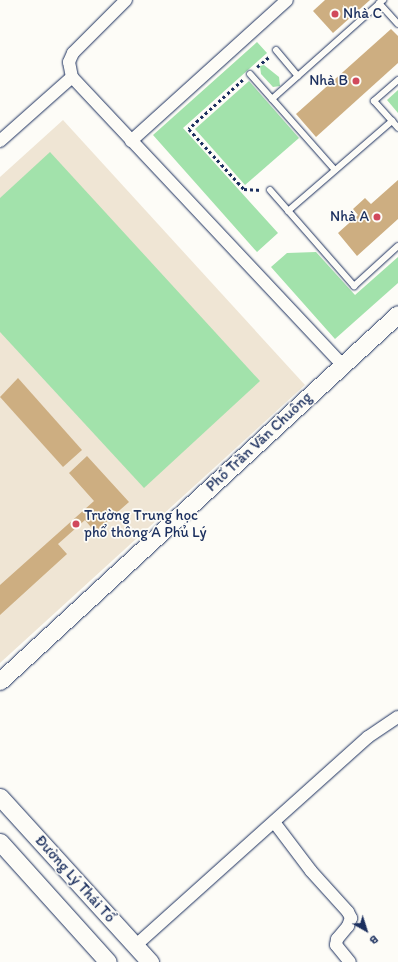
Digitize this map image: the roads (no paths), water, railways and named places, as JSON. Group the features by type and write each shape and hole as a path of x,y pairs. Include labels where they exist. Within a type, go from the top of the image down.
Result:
{"street":[{"path":"126,0 73,53 69,66 72,77 342,365"},
{"path":"131,140 287,0"},
{"path":"0,141 72,77"},
{"name":"Phố Trần Văn Chuông","path":"0,681 398,314"},
{"path":"135,946 368,737 398,717"},
{"name":"Đường Lý Thái Tổ","path":"0,797 150,962"},
{"path":"274,822 311,871 348,912 349,922 337,939 336,946 350,962"},
{"name":"Đường Lý Thái Tổ","path":"1,846 108,962"}],"lane":[{"path":"272,99 381,2 398,24"},
{"path":"276,50 298,76"},
{"path":"250,74 335,170"},
{"path":"398,80 374,101 398,128"},
{"path":"288,211 392,121"},
{"path":"270,190 354,286 398,246"}],"place":[{"name":"Nhà C","path":"335,14"},
{"name":"Nhà B","path":"356,81"},
{"name":"Nhà A","path":"377,217"},
{"name":"Trường Trung học phổ thông A Phủ Lý","path":"76,524"}]}
